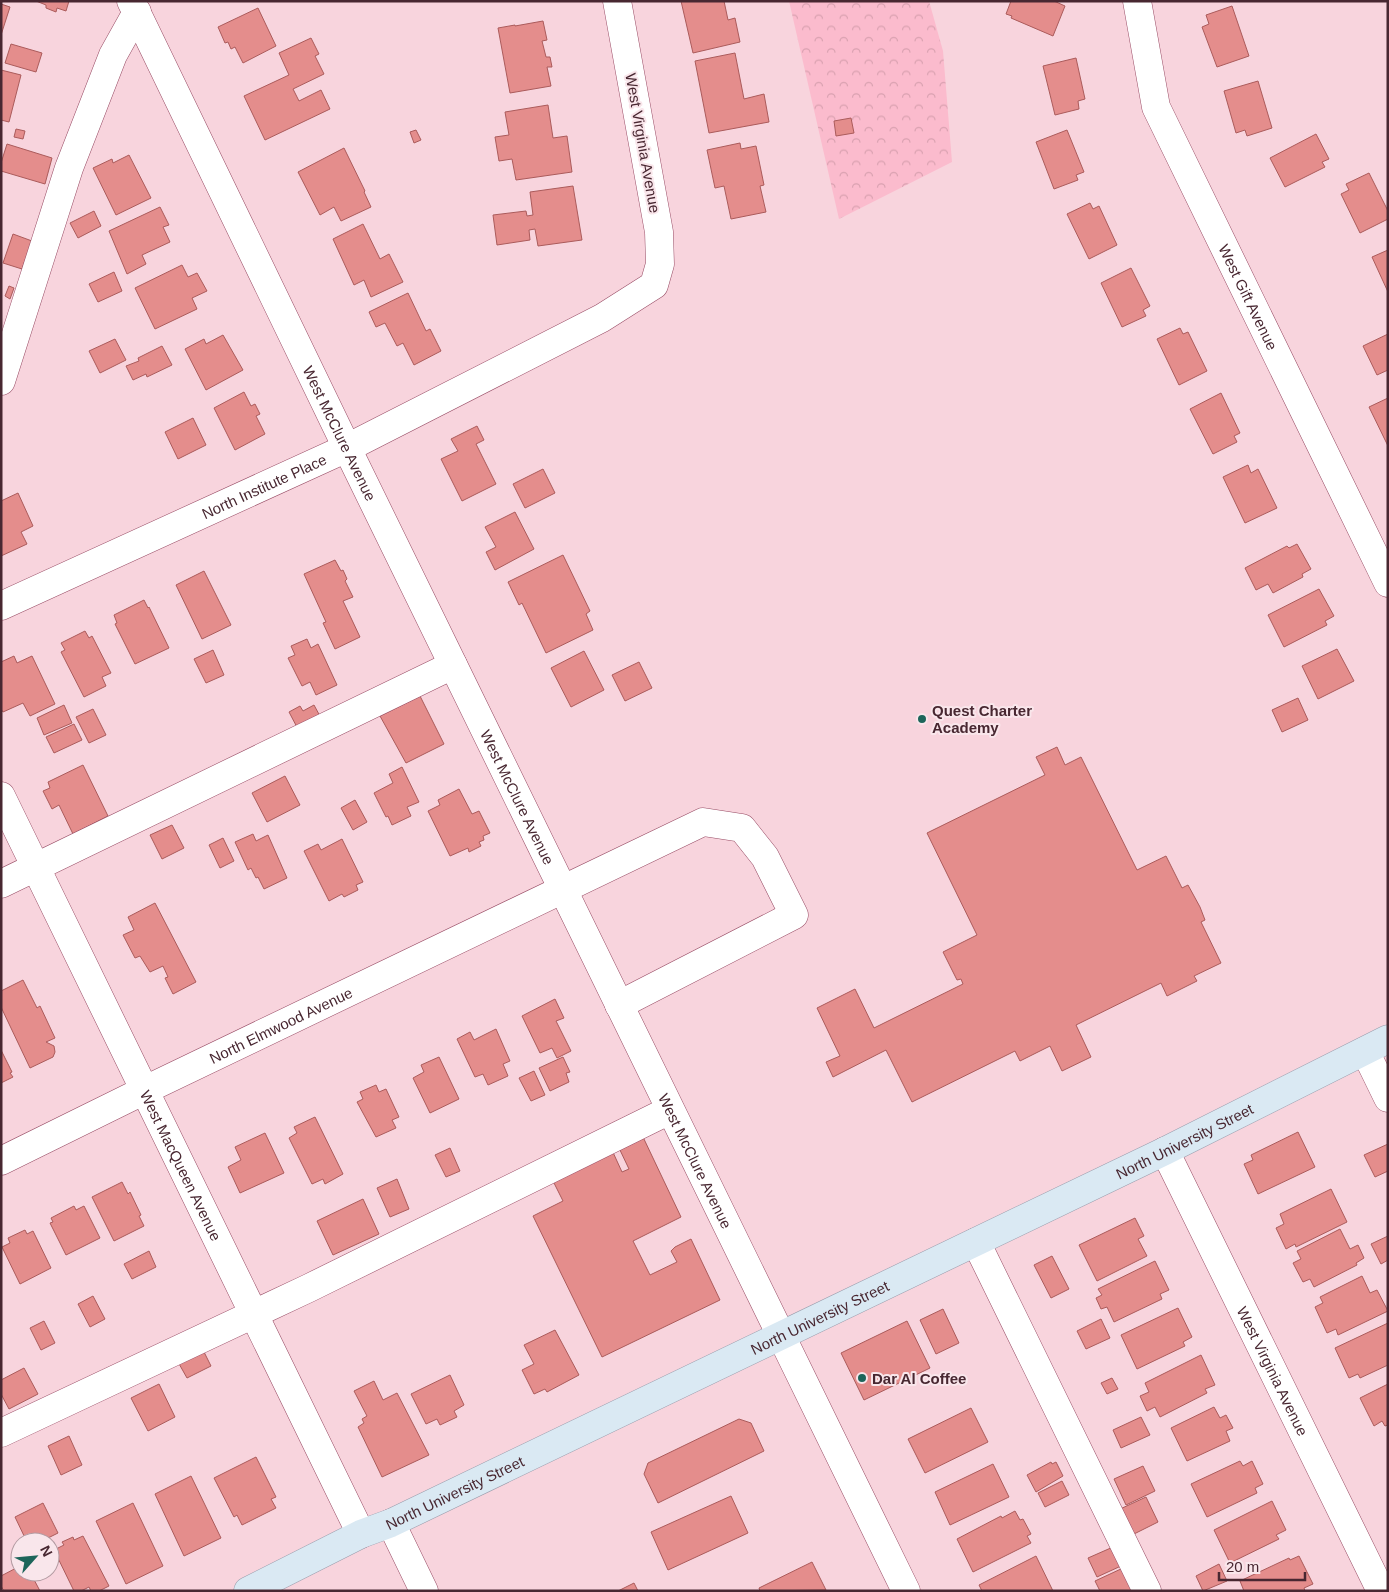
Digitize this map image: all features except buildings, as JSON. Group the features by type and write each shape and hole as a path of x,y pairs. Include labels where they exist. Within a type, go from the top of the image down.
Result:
{"main road":[{"name":"North University Street","path":"248,1591 362,1534 390,1523 1165,1151 1376,1045"}],"street":[{"name":"West Virginia Avenue","path":"617,1 659,232 660,264 654,285"},
{"name":"West Gift Avenue","path":"1137,1 1156,107 1388,583"},
{"path":"1,380 69,168 113,55 134,7"},
{"name":"West McClure Avenue","path":"134,7 453,666 906,1591"},
{"name":"North Institute Place","path":"1,606 347,448 602,318 654,285"},
{"path":"1,884 453,666"},
{"name":"West MacQueen Avenue","path":"1,796 362,1534"},
{"name":"North Elmwood Avenue","path":"1,1161 144,1090 702,822 742,828 765,857 794,915 619,1005"},
{"path":"1376,1045 1388,1098"},
{"path":"1,1433 309,1288 670,1110"},
{"name":"West Virginia Avenue","path":"1165,1151 1380,1591"},
{"path":"976,1242 1147,1591"},
{"path":"390,1523 424,1591"}],"green space":[{"path":"789,1 929,1 943,51 952,162 839,219"}],"place":[{"name":"Quest Charter Academy","path":"922,719"},
{"name":"Dar Al Coffee","path":"862,1378"}]}
